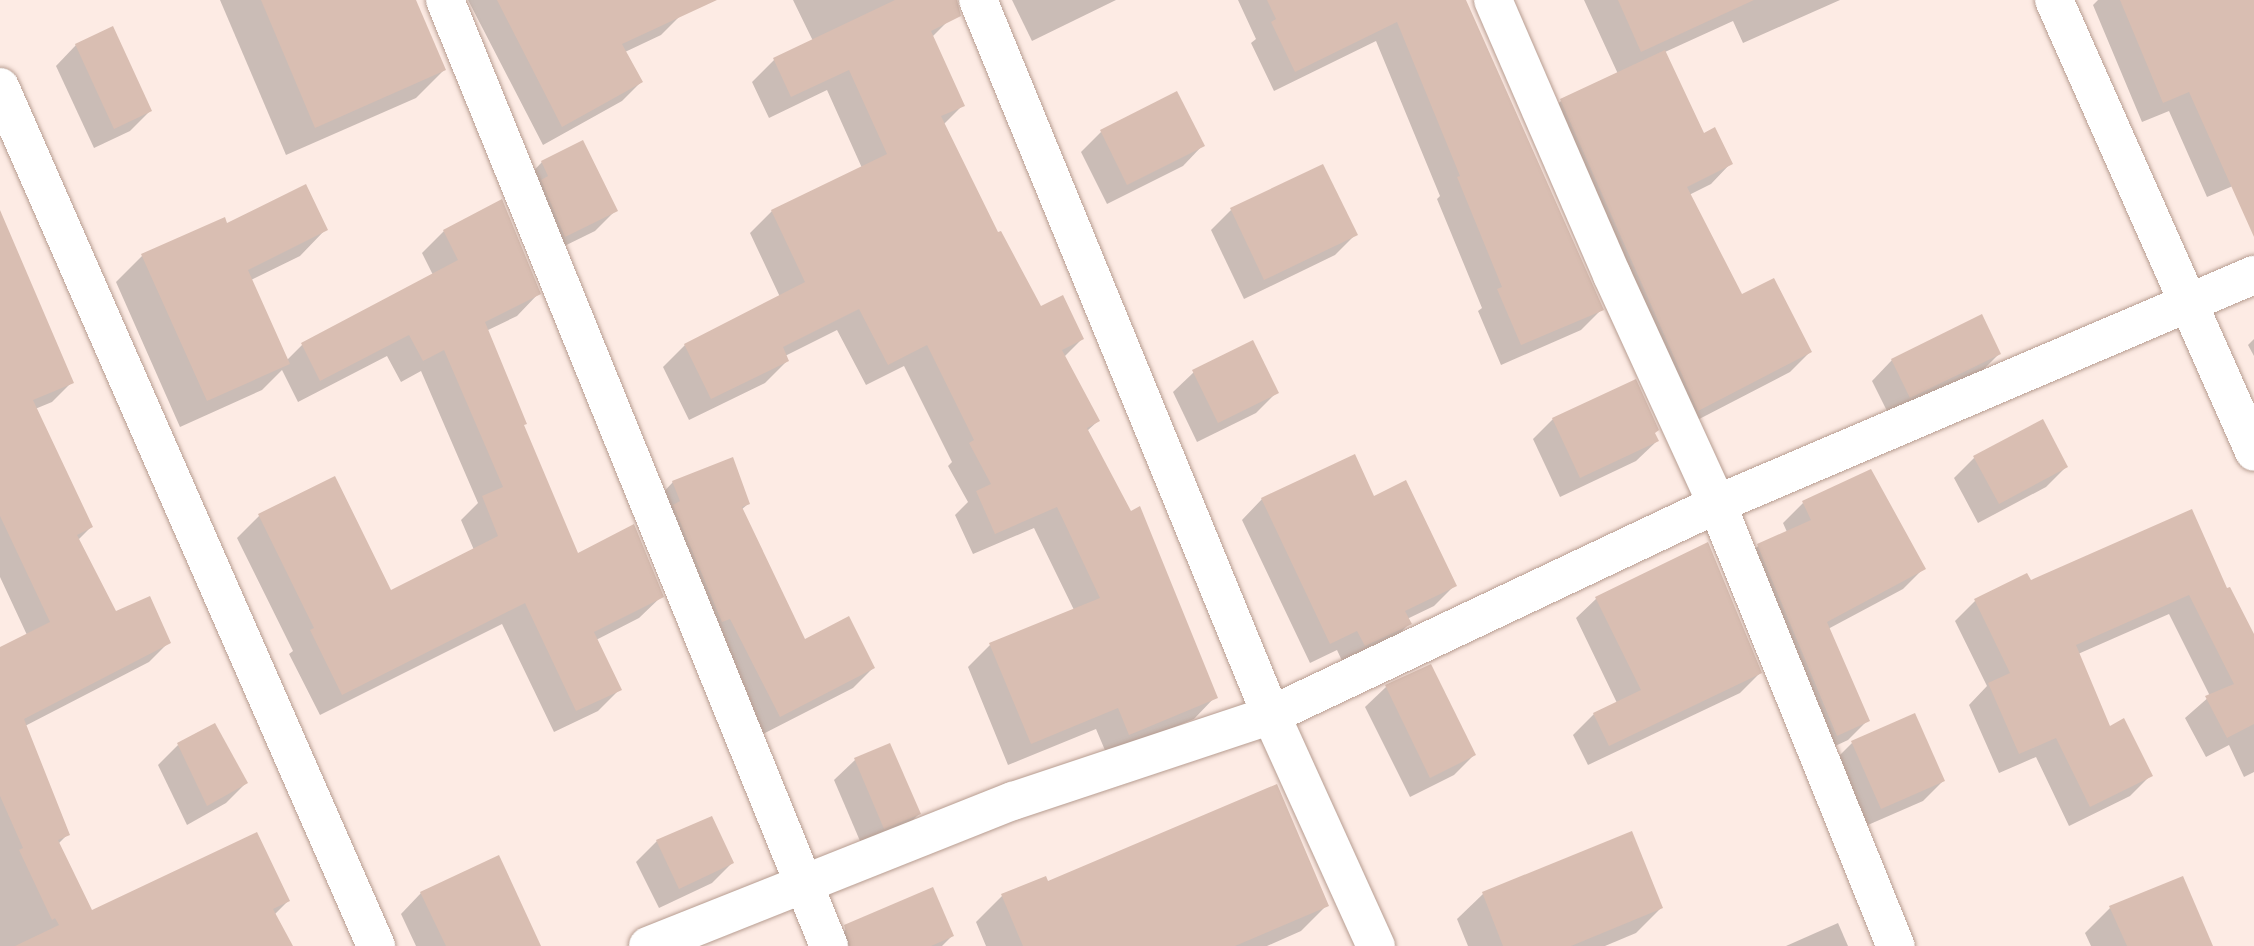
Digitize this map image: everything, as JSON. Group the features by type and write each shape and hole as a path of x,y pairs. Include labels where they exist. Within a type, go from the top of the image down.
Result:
{"street":[{"path":"446,0 829,946"},
{"path":"978,0 1271,715 1376,946"},
{"path":"1493,0 1612,275 1717,504 1896,946"},
{"path":"2054,0 2254,452"},
{"path":"0,87 376,946"},
{"path":"648,946 1013,801 1271,715 1717,504 2254,275"}],"building":[{"path":"261,0 416,0 446,70 315,128"},
{"path":"497,0 717,0 622,44 643,82 562,127"},
{"path":"895,0 957,0 961,16 931,31 965,106 941,116 998,232 1001,231 1041,306 1063,295 1084,339 1062,350 1100,421 1087,428 1131,511 1140,506 1218,698 1129,735 1118,708 1031,744 989,643 1100,598 1057,507 995,534 976,491 991,484 969,443 974,440 927,345 888,365 859,309 783,347 789,361 711,399 684,344 805,282 771,210 887,154 849,70 791,97 773,58"},
{"path":"1267,0 1466,0 1604,310 1521,345 1497,289 1502,287 1457,177 1460,176 1397,22 1295,72 1271,22 1276,19"},
{"path":"1618,0 1754,0 1641,52"},
{"path":"2120,0 2254,0 2254,237 2189,92 2163,103"},
{"path":"113,26 152,111 114,129 75,44"},
{"path":"1665,50 1704,133 1715,127 1733,164 1687,187 1742,294 1774,278 1812,352 1698,411 1560,99"},
{"path":"1177,91 1205,146 1127,185 1100,130"},
{"path":"583,140 618,211 565,237 541,180 548,176 541,161"},
{"path":"1323,164 1358,235 1264,280 1230,208"},
{"path":"306,184 328,230 248,270 290,364 207,401 141,254 225,217 227,223"},
{"path":"502,199 541,294 485,322 527,424 524,425 578,553 634,524 664,597 594,632 622,690 576,711 525,603 342,695 310,630 314,628 258,514 335,476 391,590 498,536 482,496 503,487 444,350 423,361 409,335 320,381 301,343 458,260 443,230"},
{"path":"0,210 74,383 33,400 93,527 77,535 116,611 150,596 171,643 24,719 70,835 58,840 92,910 257,832 290,901 273,909 293,946 15,946 59,925 55,918 52,920 19,850 23,848 0,796 0,647 50,622 0,516"},
{"path":"1982,314 2001,354 1910,398 1891,359"},
{"path":"1253,340 1279,393 1218,423 1192,370"},
{"path":"1636,379 1659,430 1655,433 1659,441 1580,478 1552,418"},
{"path":"2043,419 2068,467 1999,504 1973,456"},
{"path":"1355,454 1374,496 1406,480 1457,586 1405,611 1412,624 1365,646 1357,631 1330,644 1261,498"},
{"path":"733,457 750,504 742,507 805,639 849,616 875,668 780,717 730,619 722,622 673,505 680,501 672,481"},
{"path":"1871,469 1926,569 1827,622 1870,721 1837,736 1757,544 1811,520 1802,501"},
{"path":"2192,509 2227,588 2230,587 2254,634 2254,724 2227,738 2205,696 2234,684 2189,595 2076,645 2110,726 2124,718 2153,776 2090,807 2056,738 2019,754 1988,683 2010,673 1974,599 2027,573 2031,580"},
{"path":"1708,542 1762,673 1609,746 1593,713 1641,690 1595,597"},
{"path":"1431,664 1476,755 1430,778 1385,685"},
{"path":"1915,713 1945,781 1881,809 1851,741"},
{"path":"215,723 248,783 207,806 177,743"},
{"path":"890,743 921,814 884,829 854,758"},
{"path":"1277,784 1329,906 1235,946 1023,946 1001,894 1046,876 1048,881"},
{"path":"712,816 734,863 679,889 656,840"},
{"path":"1632,831 1663,908 1571,946 1503,946 1482,892"},
{"path":"499,855 541,946 446,946 420,892"},
{"path":"2183,876 2213,946 2127,946 2109,906"},
{"path":"933,887 954,936 931,946 850,946 844,925"}]}
